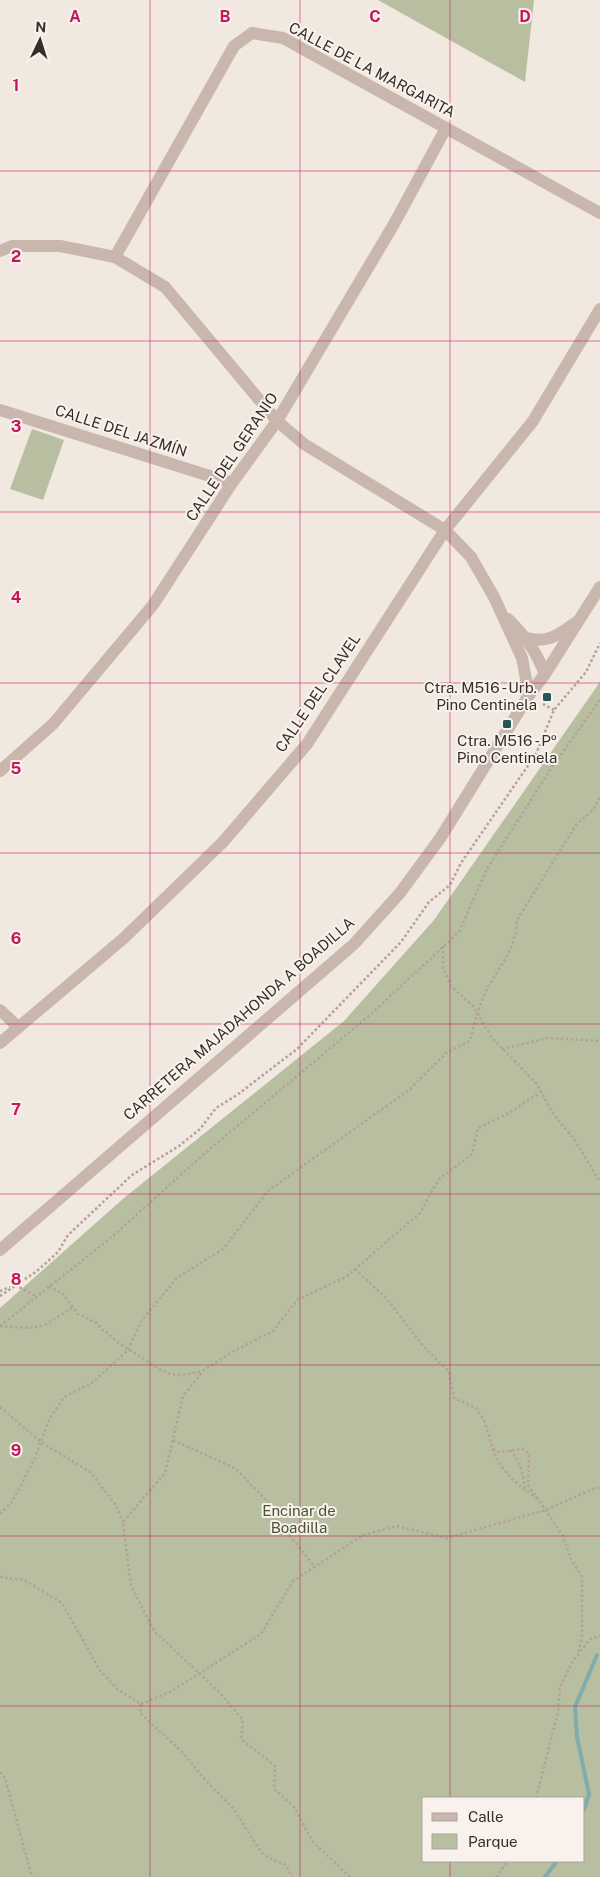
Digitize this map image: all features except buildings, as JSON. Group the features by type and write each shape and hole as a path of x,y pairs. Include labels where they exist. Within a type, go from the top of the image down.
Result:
{"street":[{"name":"CALLE DE LA MARGARITA","path":"116,257 234,46 252,33 283,38 600,213"},
{"name":"CALLE DEL GERANIO","path":"0,771 53,724 153,605 232,484 277,421 389,233 446,128"},
{"path":"0,251 12,246 60,246 116,257 165,287 277,421 304,444 445,530 471,558 502,614 522,658 529,695"},
{"name":"CALLE DEL CLAVEL","path":"0,1043 124,938 223,842 307,744 445,530 533,421 600,309"},
{"name":"CALLE DEL JAZMÍN","path":"0,410 232,484"},
{"name":"CARRETERA MAJADAHONDA A BOADILLA","path":"0,1250 23,1228 354,944 400,893 441,837 529,695 545,674 600,586"},
{"path":"502,614 527,638 537,653 545,674"},
{"path":"527,638 539,641 552,638 578,621"},
{"path":"0,1010 18,1027"},
{"name":"CARRETERA MAJADAHONDA A BOADILLA","path":"0,1243 23,1228"}],"path":[{"path":"0,1296 37,1271 58,1252 68,1235 132,1175 179,1146 200,1129 216,1108 237,1095 297,1049 401,942 429,902 450,885 461,863 536,754 554,710 586,672 600,643"},
{"path":"0,1326 113,1236 205,1153 370,1015 459,932 487,869 550,770 600,700"},
{"path":"542,704 554,710"},
{"path":"0,1514 12,1502 41,1442 49,1420 64,1397 92,1383 128,1350 141,1321 177,1278 223,1249 268,1191 410,1089 446,1052 470,1041 477,1013 486,992 506,960 516,939 517,920 576,825 593,810 600,796"},
{"path":"443,946 443,968 451,986 473,1006 492,1038 536,1083 554,1115 574,1139 600,1182"},
{"path":"502,1049 548,1038 600,1041"},
{"path":"49,1286 64,1294 78,1314 96,1323 128,1350 170,1374 184,1375 204,1370 234,1351 272,1331 297,1300 346,1277 355,1270 420,1213 439,1179 472,1154 478,1128 506,1114 541,1092"},
{"path":"355,1270 387,1299 423,1346 449,1372 454,1398 476,1408 484,1420 493,1449 502,1466 525,1491 538,1499"},
{"path":"0,1291 14,1285 36,1296"},
{"path":"0,1326 30,1328 45,1325 73,1306"},
{"path":"123,1522 165,1474 183,1396 204,1370"},
{"path":"0,1407 41,1442 90,1472 114,1504 123,1522 131,1586 154,1631 243,1720 241,1739 275,1766 274,1789 295,1808 312,1841 350,1877"},
{"path":"173,1440 236,1470 268,1502 275,1516 315,1567"},
{"path":"493,1449 498,1452 524,1449 528,1454 528,1485 563,1536 571,1559 582,1576 582,1637 578,1655"},
{"path":"510,1450 519,1461 523,1470 525,1491"},
{"path":"141,1704 170,1692 261,1634 293,1581 363,1536 397,1526 448,1538 546,1510 595,1488 600,1488"},
{"path":"0,1576 24,1580 62,1603 98,1669 117,1689 141,1704"},
{"path":"536,1797 558,1712 560,1687 578,1655 590,1639 600,1636"},
{"path":"141,1704 140,1713 182,1752 208,1783 233,1808 261,1852 269,1858 286,1865 292,1877"},
{"path":"0,1772 5,1778 32,1877"},
{"path":"496,1877 507,1862"}],"green space":[{"path":"378,0 534,0 525,82"},
{"path":"32,429 64,440 43,500 10,489"},
{"name":"Encinar de Boadilla","path":"600,682 600,1877 0,1877 0,1308 124,1198 344,1021 434,920"}],"waterway":[{"path":"585,1807 589,1794 577,1737 575,1707 597,1655"},
{"path":"545,1877 556,1862"}],"place":[{"name":"Ctra. M516 - Urb. Pino Centinela","path":"547,697"},
{"name":"Ctra. M516 - Pº Pino Centinela","path":"507,724"}]}
